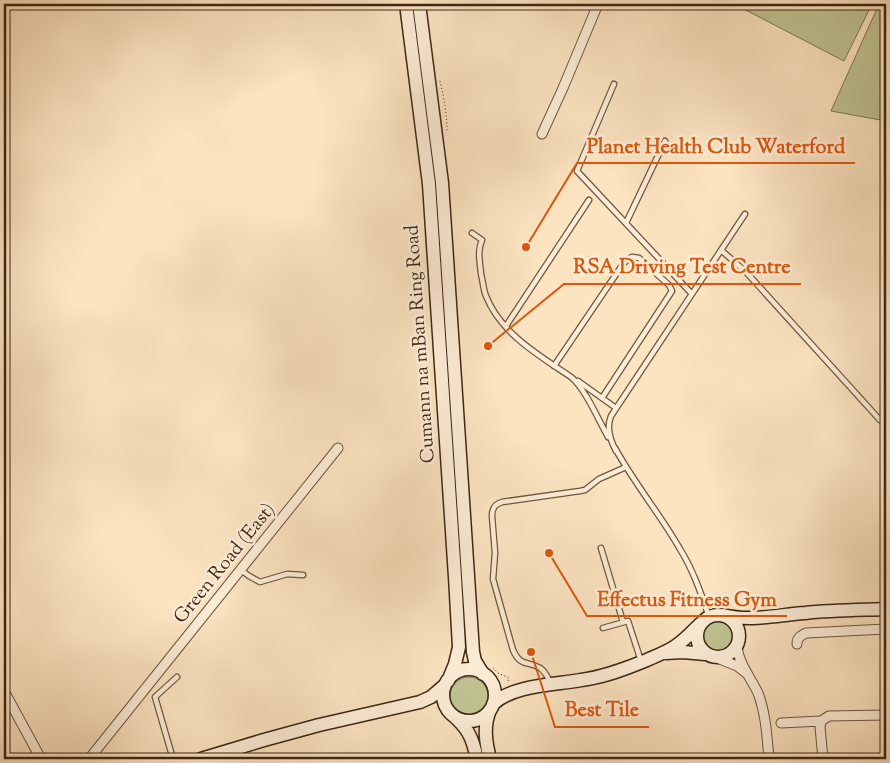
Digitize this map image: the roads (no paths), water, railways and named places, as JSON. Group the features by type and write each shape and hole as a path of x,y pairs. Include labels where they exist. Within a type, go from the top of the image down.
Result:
{"main road":[{"name":"Cumann na mBan Ring Road","path":"406,4 429,184 455,576 459,647 455,664 446,683"},
{"name":"Cumann na mBan Ring Road","path":"419,4 442,183 473,652 475,661 486,677"},
{"path":"201,759 290,732 415,704 436,705 465,721 474,720 483,717 501,697 517,690 607,675 659,655 680,643 704,620 714,615 765,618 813,612 886,609"},
{"path":"723,615 736,625 740,636 738,644"},
{"path":"659,655 674,652 711,656 728,655 748,628 765,618"},
{"path":"704,620 697,630 696,637 701,649 711,656"},
{"path":"415,704 431,697 454,675 462,671 471,670 501,686 517,690"},
{"path":"486,677 494,692 486,732 490,759"},
{"path":"446,683 445,703 470,736 477,759"}],"street":[{"path":"542,134 598,4"},
{"name":"Green Road (East)","path":"89,759 338,448"},
{"path":"797,644 797,639 806,633 886,629"},
{"path":"738,644 741,662 757,691 764,712 769,759"},
{"path":"711,656 736,666 749,677"},
{"path":"4,691 41,759"},
{"path":"781,723 821,721 829,716 886,715"},
{"path":"821,721 823,759"}],"lane":[{"path":"614,84 578,171 692,294"},
{"path":"626,223 665,141"},
{"path":"506,326 589,200"},
{"path":"616,451 608,427 610,418 745,214"},
{"path":"472,233 482,240 479,248 479,259 484,289 491,305 506,326 527,347 616,408"},
{"path":"721,250 742,267 880,420"},
{"path":"554,366 625,261 632,257 639,258 669,285 672,291 602,398"},
{"path":"571,377 577,382 584,393 616,451 680,549 693,573 704,620"},
{"path":"552,685 542,669 522,662 513,650 493,579 495,553 493,509 495,505 502,502 582,491 596,480 626,467"},
{"path":"601,548 624,622"},
{"path":"241,570 260,582 287,574 303,576"},
{"path":"603,628 628,621 642,662"},
{"path":"173,759 155,697 177,677"}],"place":[{"name":"Planet Health Club Waterford","path":"526,247"},
{"name":"RSA Driving Test Centre","path":"488,346"},
{"name":"Effectus Fitness Gym","path":"549,553"},
{"name":"Best Tile","path":"531,652"}]}
